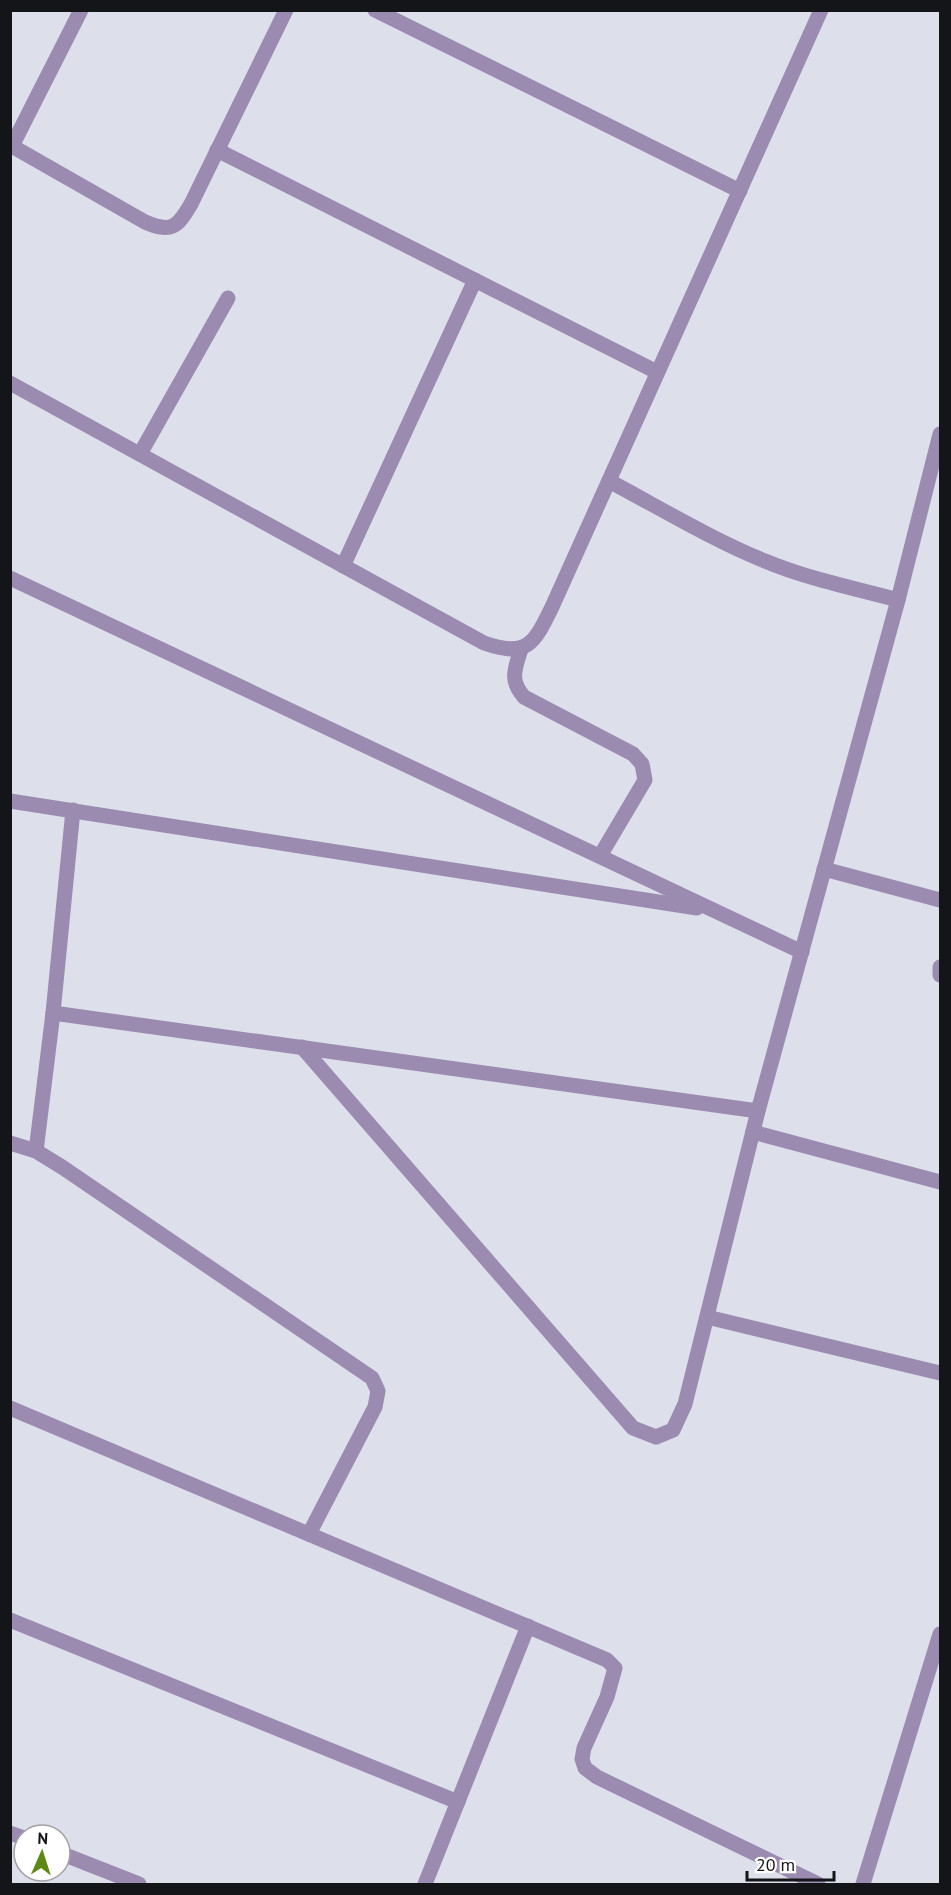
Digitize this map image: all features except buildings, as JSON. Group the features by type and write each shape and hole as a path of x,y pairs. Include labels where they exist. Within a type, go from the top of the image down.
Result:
{"street":[{"path":"81,10 11,146 159,228 172,228 181,221 285,10"},
{"path":"375,10 740,192"},
{"path":"600,856 645,780 642,764 633,754 524,697 515,687 514,672 521,649 539,635 821,10"},
{"path":"218,150 657,372"},
{"path":"343,566 475,280"},
{"path":"140,454 228,298"},
{"path":"10,383 484,644 501,649 521,649"},
{"path":"302,1047 633,1428 656,1437 673,1430 685,1404 758,1111 898,600 940,434"},
{"path":"609,481 765,561 797,573 898,600"},
{"path":"10,578 802,952"},
{"path":"10,801 715,911"},
{"path":"36,1151 53,1013 73,810"},
{"path":"824,869 940,900"},
{"path":"940,967 940,975"},
{"path":"53,1013 758,1111"},
{"path":"753,1132 940,1182"},
{"path":"10,1143 36,1151 372,1378 378,1391 375,1407 309,1534"},
{"path":"707,1317 940,1373"},
{"path":"10,1408 606,1660 615,1668 607,1698 584,1748 582,1759 585,1768 597,1777 818,1884"},
{"path":"10,1620 458,1802"},
{"path":"425,1884 528,1626"},
{"path":"863,1884 940,1634"},
{"path":"72,1858 139,1884"}]}
